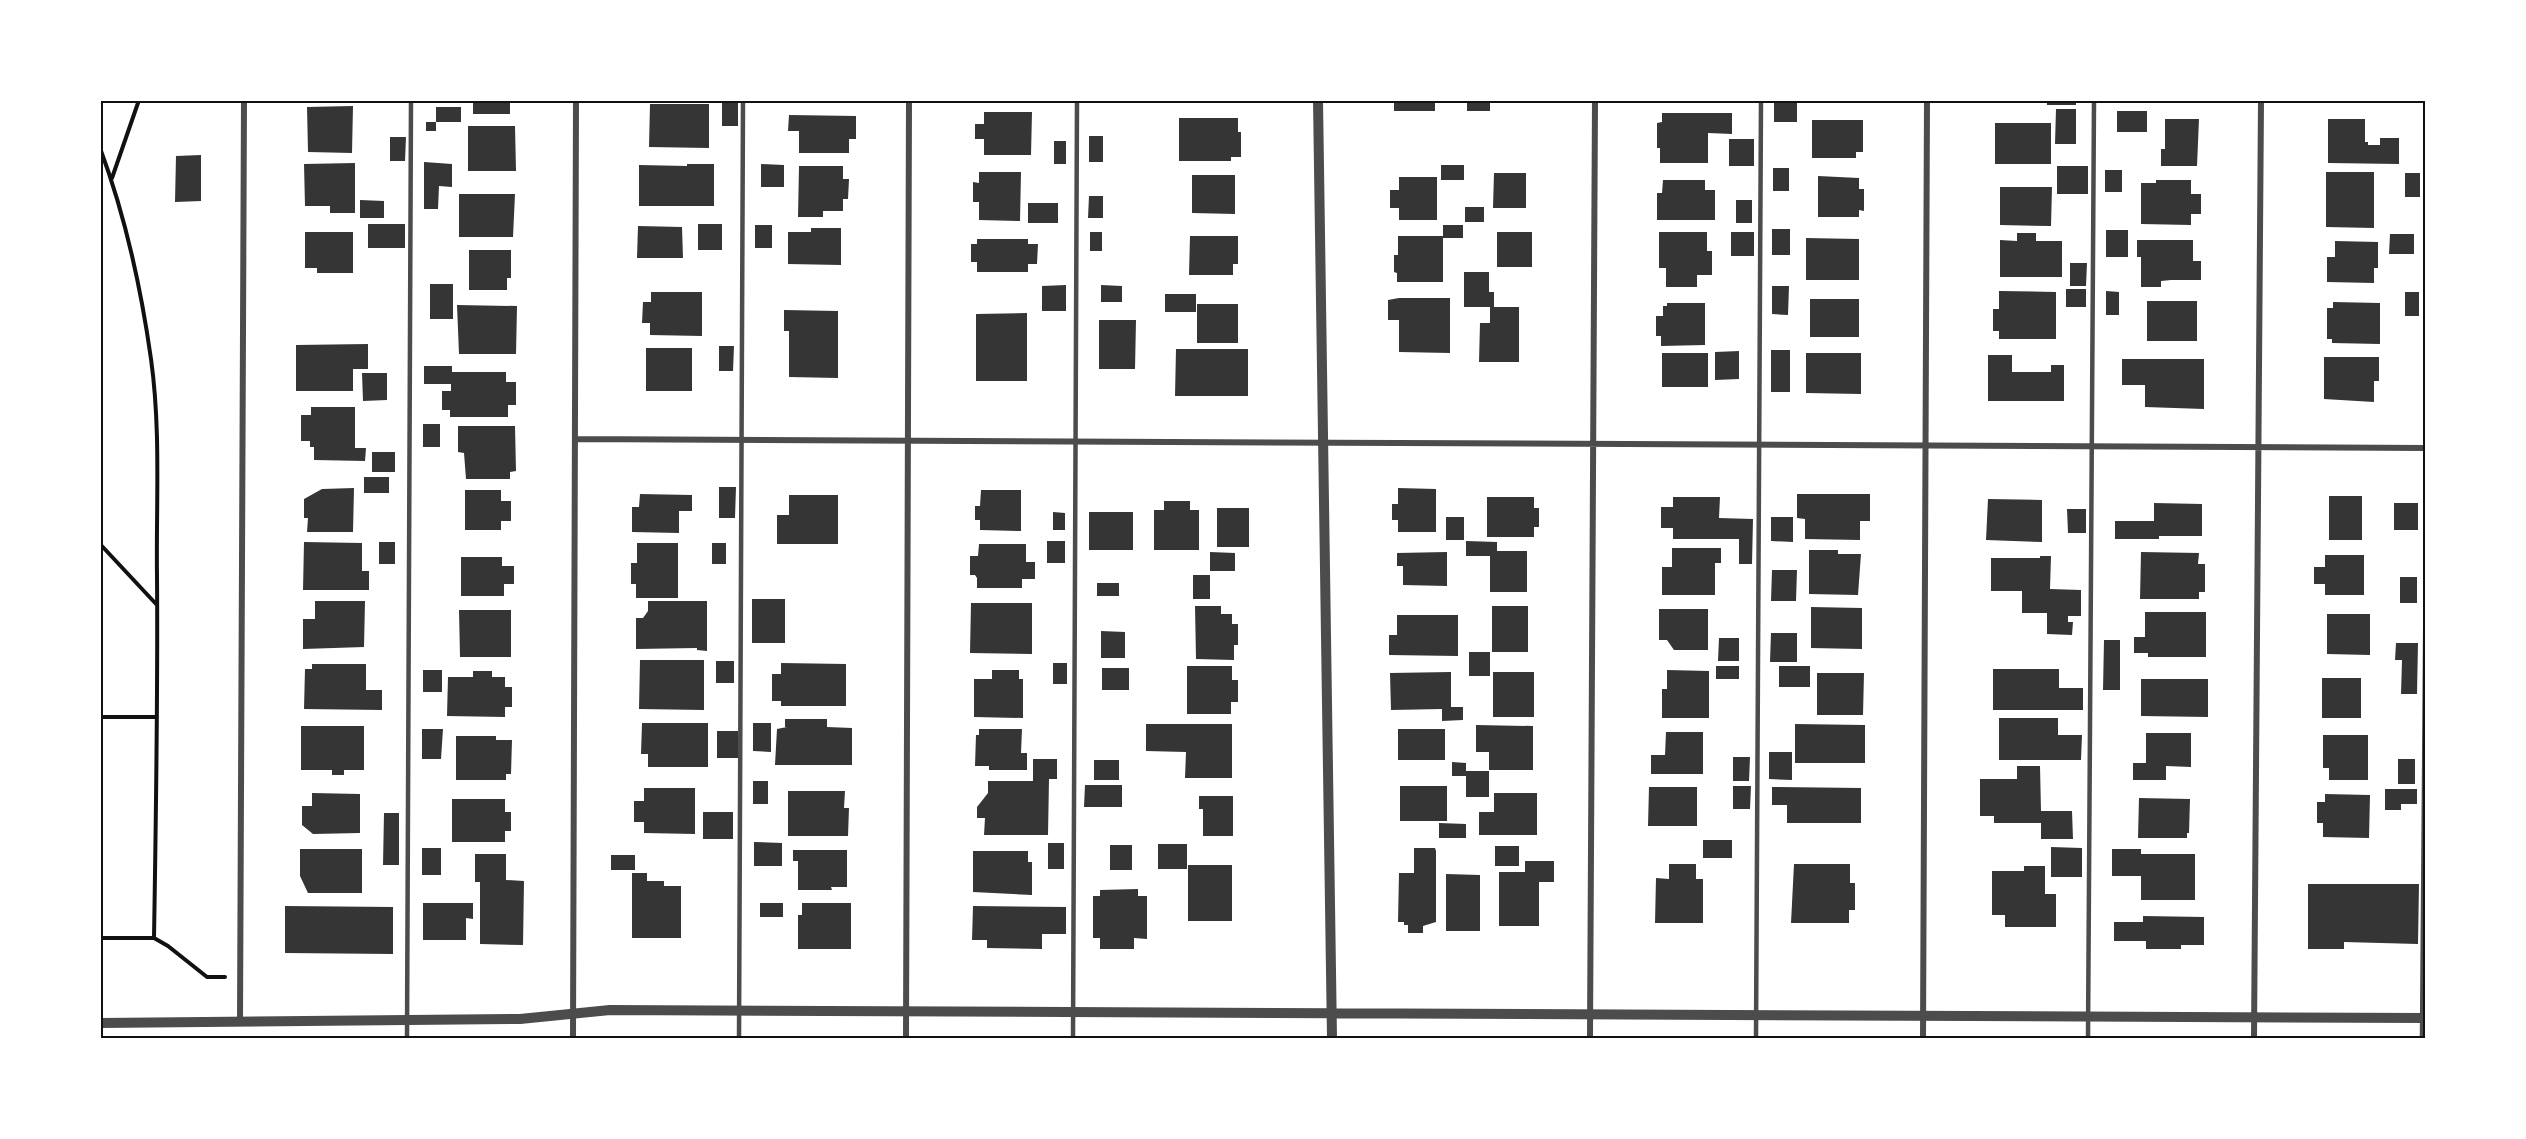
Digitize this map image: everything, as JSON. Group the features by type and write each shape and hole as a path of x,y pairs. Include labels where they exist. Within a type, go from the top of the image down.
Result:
{"street":[{"path":"240,1021 244,100"},
{"path":"573,1038 576,100"},
{"path":"906,1038 909,100"},
{"path":"1318,100 1332,1038"},
{"path":"1590,1038 1595,100"},
{"path":"1923,1038 1927,100"},
{"path":"2254,1038 2261,100"},
{"path":"575,439 2426,448"},
{"path":"100,1023 520,1019 610,1010 2424,1018"}],"lane":[{"path":"407,1038 411,100"},
{"path":"739,1038 743,100"},
{"path":"1073,1038 1077,100"},
{"path":"1756,1038 1761,100"},
{"path":"2088,1038 2094,100"},
{"path":"2422,1038 2424,1018 2426,529"}],"path":[{"path":"112,179 139,100"},
{"path":"100,148 112,179 134,268 151,360 156,440 157,605 154,938"},
{"path":"100,544 157,605"},
{"path":"100,717 157,717"},
{"path":"100,938 154,938 168,946 207,977 240,978"}],"building":[{"path":"473,100 510,100 510,114 473,114"},
{"path":"1394,100 1435,100 1435,111 1394,111"},
{"path":"1467,100 1490,100 1490,111 1467,111"},
{"path":"1774,100 1797,100 1797,122 1774,122"},
{"path":"2047,100 2076,100 2076,105 2047,105"},
{"path":"722,102 738,102 738,126 722,126"},
{"path":"650,104 709,104 709,148 649,147"},
{"path":"353,106 352,153 308,152 307,107"},
{"path":"436,107 461,107 461,122 436,122"},
{"path":"2056,109 2076,109 2076,144 2055,144"},
{"path":"2117,111 2147,111 2147,132 2117,132"},
{"path":"984,112 1032,112 1031,155 984,155 984,139 975,139 975,124 984,124"},
{"path":"1662,113 1732,113 1732,134 1708,133 1708,163 1660,163 1660,148 1657,148 1657,123 1662,122"},
{"path":"789,115 856,116 856,139 849,139 849,153 799,153 799,131 788,131"},
{"path":"1179,118 1238,118 1238,132 1241,132 1241,157 1231,157 1231,161 1179,161"},
{"path":"2165,119 2199,119 2197,166 2161,166 2161,149 2165,149"},
{"path":"2328,119 2365,119 2365,142 2368,142 2368,145 2380,145 2380,138 2399,138 2399,164 2328,163"},
{"path":"1812,120 1863,120 1863,152 1856,152 1856,158 1812,158"},
{"path":"426,122 436,122 436,131 426,131"},
{"path":"1995,123 2051,123 2051,164 1995,164"},
{"path":"468,126 515,126 516,171 468,171"},
{"path":"1089,136 1103,136 1103,162 1089,162"},
{"path":"390,137 406,137 405,161 390,161"},
{"path":"1729,139 1754,139 1754,166 1729,166"},
{"path":"1054,141 1066,141 1066,164 1054,164"},
{"path":"201,155 201,201 175,202 176,156"},
{"path":"424,162 452,164 452,187 439,186 438,209 424,209"},
{"path":"355,163 355,213 330,213 330,206 305,206 304,164"},
{"path":"687,164 714,164 714,206 639,206 639,165 687,166"},
{"path":"761,164 784,165 784,187 761,187"},
{"path":"1441,165 1464,165 1464,180 1441,180"},
{"path":"799,166 843,166 843,179 849,179 848,199 843,199 843,211 823,211 823,217 798,217"},
{"path":"2057,166 2088,166 2088,194 2057,194"},
{"path":"1773,168 1789,168 1789,191 1773,191"},
{"path":"2105,170 2122,170 2122,192 2105,192"},
{"path":"979,172 1021,172 1020,221 979,220 979,202 973,202 973,182 979,183"},
{"path":"2326,172 2374,172 2374,228 2326,227"},
{"path":"1494,173 1526,173 1526,208 1493,208"},
{"path":"2405,173 2420,173 2420,197 2405,197"},
{"path":"1192,175 1235,175 1235,214 1192,213"},
{"path":"1818,176 1859,178 1859,189 1864,189 1864,211 1859,210 1859,217 1818,217"},
{"path":"1399,177 1437,177 1437,220 1399,220 1399,208 1390,208 1390,190 1399,190"},
{"path":"1663,180 1705,180 1705,190 1715,190 1715,220 1657,220 1657,193 1662,193"},
{"path":"2156,180 2191,180 2191,194 2201,194 2201,214 2191,214 2191,225 2141,224 2141,183 2156,183"},
{"path":"2000,187 2052,187 2051,226 2000,225"},
{"path":"459,194 515,194 513,237 459,237"},
{"path":"1089,196 1103,196 1103,218 1088,218"},
{"path":"360,200 384,201 384,218 360,218"},
{"path":"1736,200 1752,200 1752,223 1736,223"},
{"path":"1028,203 1058,203 1058,223 1028,223"},
{"path":"1465,207 1484,207 1484,222 1465,222"},
{"path":"368,224 405,224 405,248 368,248"},
{"path":"698,224 722,224 722,250 698,250"},
{"path":"755,225 772,225 772,248 755,248"},
{"path":"1443,225 1463,225 1463,238 1443,238 1443,282 1397,282 1397,273 1394,272 1394,255 1398,255 1398,236 1443,236"},
{"path":"638,226 682,227 683,258 637,258"},
{"path":"811,228 841,228 841,265 788,264 788,232 811,232"},
{"path":"1772,229 1790,229 1790,255 1772,255"},
{"path":"2106,230 2128,230 2128,257 2106,257"},
{"path":"305,232 353,232 353,273 317,273 317,268 305,268"},
{"path":"1090,232 1102,232 1102,251 1090,251"},
{"path":"1497,232 1532,232 1532,267 1497,267"},
{"path":"1659,232 1707,232 1707,251 1712,251 1712,275 1697,275 1697,287 1666,287 1666,268 1659,268"},
{"path":"1731,232 1754,232 1754,256 1731,256"},
{"path":"2017,233 2036,233 2036,241 2062,241 2062,277 2000,277 2000,240 2017,241"},
{"path":"2390,234 2414,234 2414,254 2389,254"},
{"path":"1190,236 1238,236 1238,264 1233,264 1233,275 1189,275"},
{"path":"1806,238 1859,239 1859,280 1806,280"},
{"path":"977,239 1028,239 1028,244 1038,244 1037,264 1028,264 1028,272 977,272 977,262 971,262 971,244 977,244"},
{"path":"2137,240 2193,240 2193,261 2201,261 2201,280 2161,281 2161,287 2141,287 2141,257 2137,257"},
{"path":"2335,241 2378,242 2378,268 2374,268 2374,283 2327,282 2327,257 2335,257"},
{"path":"469,250 511,250 511,278 507,278 507,290 469,290"},
{"path":"2070,263 2087,263 2086,286 2070,286"},
{"path":"1464,272 1489,272 1489,292 1494,292 1494,307 1519,307 1519,362 1479,362 1480,323 1490,323 1490,307 1464,307"},
{"path":"430,284 453,284 453,319 430,319"},
{"path":"1066,285 1066,311 1042,311 1042,286"},
{"path":"1101,285 1122,286 1122,302 1101,302"},
{"path":"1772,286 1789,286 1788,315 1772,314"},
{"path":"2066,289 2086,289 2086,307 2066,307"},
{"path":"1999,291 2056,292 2056,339 1999,339 1999,331 1993,331 1993,309 1999,309"},
{"path":"2106,291 2119,292 2119,315 2106,315"},
{"path":"651,292 702,292 702,336 650,335 650,323 642,323 643,302 651,302"},
{"path":"2405,292 2419,292 2419,316 2405,316"},
{"path":"1165,294 1196,294 1196,312 1165,312"},
{"path":"1450,298 1450,353 1399,352 1399,320 1388,320 1388,300"},
{"path":"1810,299 1859,299 1859,337 1810,337"},
{"path":"2147,301 2197,301 2197,341 2147,341"},
{"path":"2333,302 2380,303 2380,344 2332,343 2332,339 2327,339 2327,308 2333,308"},
{"path":"1667,303 1705,303 1705,345 1661,346 1661,336 1656,336 1656,316 1663,316 1663,306 1667,306"},
{"path":"1197,304 1238,304 1238,343 1197,343"},
{"path":"457,305 517,306 516,354 459,354"},
{"path":"784,310 838,311 838,378 789,377 789,331 784,331"},
{"path":"1027,313 1027,381 976,381 976,314"},
{"path":"1099,320 1136,320 1135,369 1099,369"},
{"path":"368,344 368,369 353,369 353,391 296,391 296,345"},
{"path":"719,346 734,346 733,371 719,371"},
{"path":"646,348 692,348 692,391 646,391"},
{"path":"1176,349 1248,349 1248,396 1175,396"},
{"path":"1771,350 1790,350 1790,392 1771,392"},
{"path":"1739,351 1739,379 1715,380 1715,352"},
{"path":"1662,353 1708,353 1708,387 1662,387"},
{"path":"1806,353 1861,353 1861,394 1806,393"},
{"path":"1988,355 2012,355 2012,372 2051,372 2051,365 2064,365 2064,401 1988,401"},
{"path":"2324,357 2379,357 2379,381 2374,381 2374,402 2324,399"},
{"path":"2122,359 2204,359 2204,409 2145,407 2145,385 2122,385"},
{"path":"424,366 452,366 452,372 506,372 506,382 516,382 516,405 508,405 508,417 450,417 450,410 442,410 442,391 451,391 451,384 424,384"},
{"path":"362,373 387,373 387,400 363,401"},
{"path":"311,407 355,407 355,448 366,448 365,461 314,460 314,447 310,447 310,441 301,441 301,415 311,415"},
{"path":"423,424 440,424 440,447 423,447"},
{"path":"458,426 515,426 516,471 510,472 510,479 466,479 464,453 458,452"},
{"path":"372,452 395,452 395,472 372,472"},
{"path":"364,477 389,477 389,493 364,493"},
{"path":"719,487 736,487 735,518 719,518"},
{"path":"354,488 353,532 307,532 308,518 304,518 304,499 322,489"},
{"path":"1398,488 1436,489 1436,532 1398,532 1398,520 1392,520 1392,504 1398,504"},
{"path":"465,490 501,490 501,501 511,501 511,521 501,521 501,530 465,530"},
{"path":"981,490 1021,490 1021,531 980,530 980,520 975,520 975,506 980,506"},
{"path":"640,494 692,495 692,511 679,511 679,533 632,532 632,507 639,507"},
{"path":"1797,494 1870,494 1870,521 1860,521 1860,540 1805,539 1805,519 1797,518"},
{"path":"789,495 838,495 838,544 777,544 777,515 789,515"},
{"path":"2329,496 2362,496 2362,540 2329,540"},
{"path":"1487,497 1534,497 1534,508 1539,508 1539,527 1534,527 1534,537 1487,537"},
{"path":"1673,497 1720,497 1719,518 1753,519 1752,564 1739,564 1739,539 1673,539 1673,528 1661,528 1661,507 1673,507"},
{"path":"1988,499 2042,500 2042,542 1986,540"},
{"path":"1164,501 1190,501 1190,510 1199,510 1199,550 1154,550 1154,510 1164,510"},
{"path":"2154,503 2202,504 2202,536 2115,539 2115,521 2154,521"},
{"path":"2394,503 2418,503 2418,530 2394,530"},
{"path":"1217,508 1249,508 1249,547 1217,547"},
{"path":"2067,509 2086,509 2086,533 2068,533"},
{"path":"1053,512 1065,513 1065,530 1053,530"},
{"path":"1089,512 1133,512 1133,550 1089,550"},
{"path":"1446,517 1464,517 1464,540 1446,540"},
{"path":"1771,517 1793,517 1793,542 1771,541"},
{"path":"1047,541 1065,541 1065,563 1047,563"},
{"path":"1466,541 1497,542 1497,551 1527,551 1527,592 1490,592 1490,556 1466,556"},
{"path":"304,542 362,543 362,571 369,571 369,590 303,590"},
{"path":"379,542 395,542 395,564 379,564"},
{"path":"637,543 678,543 678,598 636,598 636,584 631,584 631,563 637,563"},
{"path":"712,543 726,543 726,564 712,564"},
{"path":"979,544 1026,544 1026,562 1035,562 1035,579 1022,579 1022,588 977,588 977,578 975,575 970,575 970,556 978,556"},
{"path":"1672,548 1721,548 1721,563 1715,563 1715,595 1662,595 1662,567 1672,567"},
{"path":"1809,550 1838,550 1838,554 1861,554 1858,595 1809,594"},
{"path":"1210,552 1235,553 1235,571 1210,571"},
{"path":"1447,552 1447,586 1403,585 1403,566 1397,566 1397,553"},
{"path":"2141,552 2199,553 2198,564 2205,564 2205,592 2199,592 2199,599 2140,599"},
{"path":"2325,555 2364,555 2364,595 2325,595 2325,584 2314,584 2314,567 2325,567"},
{"path":"2040,556 2051,556 2050,589 2081,590 2081,616 2068,616 2068,622 2073,622 2072,635 2047,634 2047,613 2022,613 2022,591 1991,591 1991,558 2040,558"},
{"path":"461,557 502,557 502,566 514,566 514,584 504,584 504,596 461,596"},
{"path":"1772,570 1797,570 1796,601 1771,601"},
{"path":"1193,575 1210,575 1210,599 1193,599"},
{"path":"2400,577 2417,577 2417,603 2400,603"},
{"path":"1097,583 1119,583 1119,596 1097,596"},
{"path":"752,599 785,599 785,643 752,643"},
{"path":"315,601 365,601 364,647 303,649 303,619 315,619"},
{"path":"648,601 707,601 707,651 697,650 697,648 636,649 636,618 643,618 648,611"},
{"path":"971,603 1032,603 1032,654 970,653"},
{"path":"1195,606 1221,606 1221,614 1232,614 1232,624 1238,624 1238,645 1234,645 1234,660 1196,659"},
{"path":"1492,606 1528,606 1528,652 1492,652"},
{"path":"1811,607 1862,608 1862,649 1811,648"},
{"path":"1659,609 1708,609 1708,650 1674,650 1667,640 1659,640"},
{"path":"459,610 511,610 511,657 460,657"},
{"path":"2145,612 2206,612 2206,657 2148,657 2148,653 2134,653 2134,637 2145,637"},
{"path":"2327,614 2370,614 2370,655 2327,654"},
{"path":"1397,615 1458,615 1458,656 1389,655 1389,635 1397,635"},
{"path":"1101,631 1125,632 1125,658 1101,658"},
{"path":"1771,633 1797,633 1797,662 1770,662"},
{"path":"1719,638 1739,638 1739,661 1718,661"},
{"path":"2104,640 2120,640 2120,690 2103,690"},
{"path":"2396,643 2418,643 2417,694 2401,694 2402,660 2395,660"},
{"path":"1469,652 1490,652 1490,676 1469,676"},
{"path":"640,660 704,660 704,710 639,709"},
{"path":"716,661 734,661 734,683 716,683"},
{"path":"781,663 846,664 846,706 781,706 781,701 772,701 772,674 781,674"},
{"path":"1053,663 1067,663 1067,684 1053,684"},
{"path":"312,664 366,664 366,690 382,690 382,710 304,709 305,669 312,669"},
{"path":"1187,666 1232,666 1232,680 1238,680 1238,702 1231,702 1231,714 1187,714"},
{"path":"1716,666 1739,666 1739,679 1716,679"},
{"path":"1779,666 1810,666 1810,687 1779,687"},
{"path":"1102,668 1129,668 1129,690 1102,690"},
{"path":"1993,669 2059,669 2059,688 2083,688 2083,710 1993,710"},
{"path":"423,670 442,670 442,692 423,692"},
{"path":"992,670 1019,670 1019,679 1023,679 1023,718 974,717 974,679 992,679"},
{"path":"1667,670 1709,671 1709,718 1662,718 1662,689 1667,689"},
{"path":"473,671 492,671 492,677 505,677 505,687 512,687 512,707 505,707 505,717 447,716 448,677 473,677"},
{"path":"1451,672 1451,707 1463,707 1463,720 1442,721 1442,709 1391,710 1390,673"},
{"path":"1493,672 1534,672 1534,717 1493,717"},
{"path":"1817,673 1864,673 1863,715 1817,715"},
{"path":"2322,678 2361,678 2361,718 2322,718"},
{"path":"2141,679 2208,679 2208,717 2141,716"},
{"path":"1999,718 2058,718 2058,735 2082,735 2081,760 1999,760"},
{"path":"785,719 827,719 827,727 852,728 852,765 775,765 777,729 787,727 785,727"},
{"path":"642,723 708,723 708,767 648,767 648,754 641,754"},
{"path":"753,723 771,723 771,752 753,751"},
{"path":"1146,724 1232,724 1232,778 1185,778 1186,752 1146,751"},
{"path":"1795,724 1865,725 1865,763 1795,763"},
{"path":"1476,725 1533,726 1533,770 1489,770 1489,752 1476,752"},
{"path":"301,726 364,726 364,770 344,770 344,775 332,775 332,770 301,770"},
{"path":"422,729 443,729 441,759 422,759"},
{"path":"979,729 1022,729 1021,753 1027,753 1027,770 989,770 989,766 975,766 976,735 979,735"},
{"path":"1398,729 1445,729 1445,760 1398,760"},
{"path":"717,731 738,731 738,758 717,758"},
{"path":"1666,732 1703,732 1703,774 1651,774 1651,755 1665,755"},
{"path":"2146,733 2191,733 2191,767 2166,766 2166,780 2133,780 2133,763 2146,763"},
{"path":"2323,735 2368,735 2368,780 2329,780 2329,768 2323,768"},
{"path":"456,736 496,736 496,740 512,740 511,774 506,774 506,780 456,780"},
{"path":"1769,752 1792,752 1792,780 1769,779"},
{"path":"1733,757 1750,757 1749,781 1733,781"},
{"path":"1033,759 1057,759 1057,779 1049,779 1048,835 984,835 985,818 977,818 977,807 988,793 988,781 1033,781"},
{"path":"2398,759 2415,759 2415,784 2398,784"},
{"path":"1094,760 1119,760 1119,780 1094,780"},
{"path":"1452,762 1466,763 1466,771 1489,771 1489,797 1466,797 1466,776 1452,776"},
{"path":"2017,766 2040,766 2041,811 2072,811 2073,839 2041,839 2041,823 1994,823 1994,816 1980,816 1980,779 2017,779"},
{"path":"753,781 768,781 768,804 753,804"},
{"path":"1085,785 1122,785 1122,807 1084,807"},
{"path":"1400,786 1447,786 1447,821 1400,821"},
{"path":"1733,786 1751,786 1750,809 1733,809"},
{"path":"1649,787 1697,787 1697,826 1648,826"},
{"path":"1772,787 1861,788 1861,823 1787,823 1787,805 1772,805"},
{"path":"644,788 695,788 695,834 644,833 644,822 634,822 634,801 644,801"},
{"path":"2385,789 2417,789 2417,804 2401,804 2401,810 2385,810"},
{"path":"788,791 845,791 844,808 849,808 848,836 788,836"},
{"path":"312,793 360,794 360,833 313,834 302,825 302,806 312,806"},
{"path":"1494,793 1537,793 1537,835 1479,835 1479,812 1494,812"},
{"path":"2325,794 2370,795 2369,838 2323,837 2323,823 2317,823 2317,802 2325,802"},
{"path":"1199,796 1233,796 1233,836 1203,836 1203,809 1199,809"},
{"path":"2139,798 2190,799 2187,838 2138,838"},
{"path":"452,799 505,799 505,812 511,812 511,831 505,831 505,842 452,842"},
{"path":"703,812 733,812 733,839 703,839"},
{"path":"384,813 399,813 399,865 383,865"},
{"path":"1439,823 1466,824 1466,838 1439,838"},
{"path":"1703,840 1732,840 1732,858 1703,858"},
{"path":"754,842 782,843 782,866 754,866"},
{"path":"1048,843 1064,843 1064,869 1048,869"},
{"path":"1158,844 1187,844 1187,869 1158,869"},
{"path":"1110,845 1132,845 1132,870 1110,870"},
{"path":"1495,846 1519,846 1519,866 1495,866"},
{"path":"2051,847 2082,848 2082,877 2051,877"},
{"path":"422,848 441,848 441,875 422,875"},
{"path":"1414,848 1435,848 1436,851 1436,922 1423,926 1423,933 1408,933 1408,925 1398,922 1399,873 1414,873"},
{"path":"300,849 362,849 362,893 308,893 300,876"},
{"path":"2112,849 2141,849 2141,854 2195,854 2195,900 2141,900 2141,876 2112,876"},
{"path":"793,850 847,850 847,887 831,887 832,890 798,890 798,861 793,861"},
{"path":"973,851 1028,851 1028,862 1032,862 1032,895 973,892"},
{"path":"475,854 506,854 506,880 524,881 523,945 480,944 480,882 475,882"},
{"path":"611,855 635,855 635,870 611,870"},
{"path":"1525,861 1554,861 1554,882 1539,882 1539,926 1499,926 1499,872 1525,872"},
{"path":"1669,864 1696,864 1696,879 1703,879 1703,923 1655,923 1656,878 1669,879"},
{"path":"1794,864 1850,864 1850,883 1855,883 1855,910 1849,910 1849,923 1791,923"},
{"path":"1188,865 1232,865 1232,921 1188,921"},
{"path":"2024,866 2045,866 2045,894 2056,894 2056,927 2005,927 2005,915 1992,915 1992,871 2024,871"},
{"path":"632,873 647,873 647,881 664,881 664,886 681,886 681,938 632,938"},
{"path":"1446,874 1480,875 1480,931 1446,931"},
{"path":"2308,884 2419,884 2418,944 2344,942 2344,949 2308,949"},
{"path":"1138,889 1138,896 1147,896 1147,939 1134,938 1134,949 1100,949 1100,938 1093,938 1093,896 1100,896 1100,890"},
{"path":"423,903 473,903 473,919 466,918 466,940 423,940"},
{"path":"760,903 783,903 783,917 760,917"},
{"path":"802,903 851,903 851,949 798,949 798,915 802,915"},
{"path":"285,906 393,907 393,954 285,953"},
{"path":"973,906 1066,907 1066,934 1042,934 1042,949 987,948 987,940 972,940"},
{"path":"2143,916 2204,917 2204,945 2181,945 2181,949 2146,949 2146,941 2114,941 2114,922 2143,922"}]}
